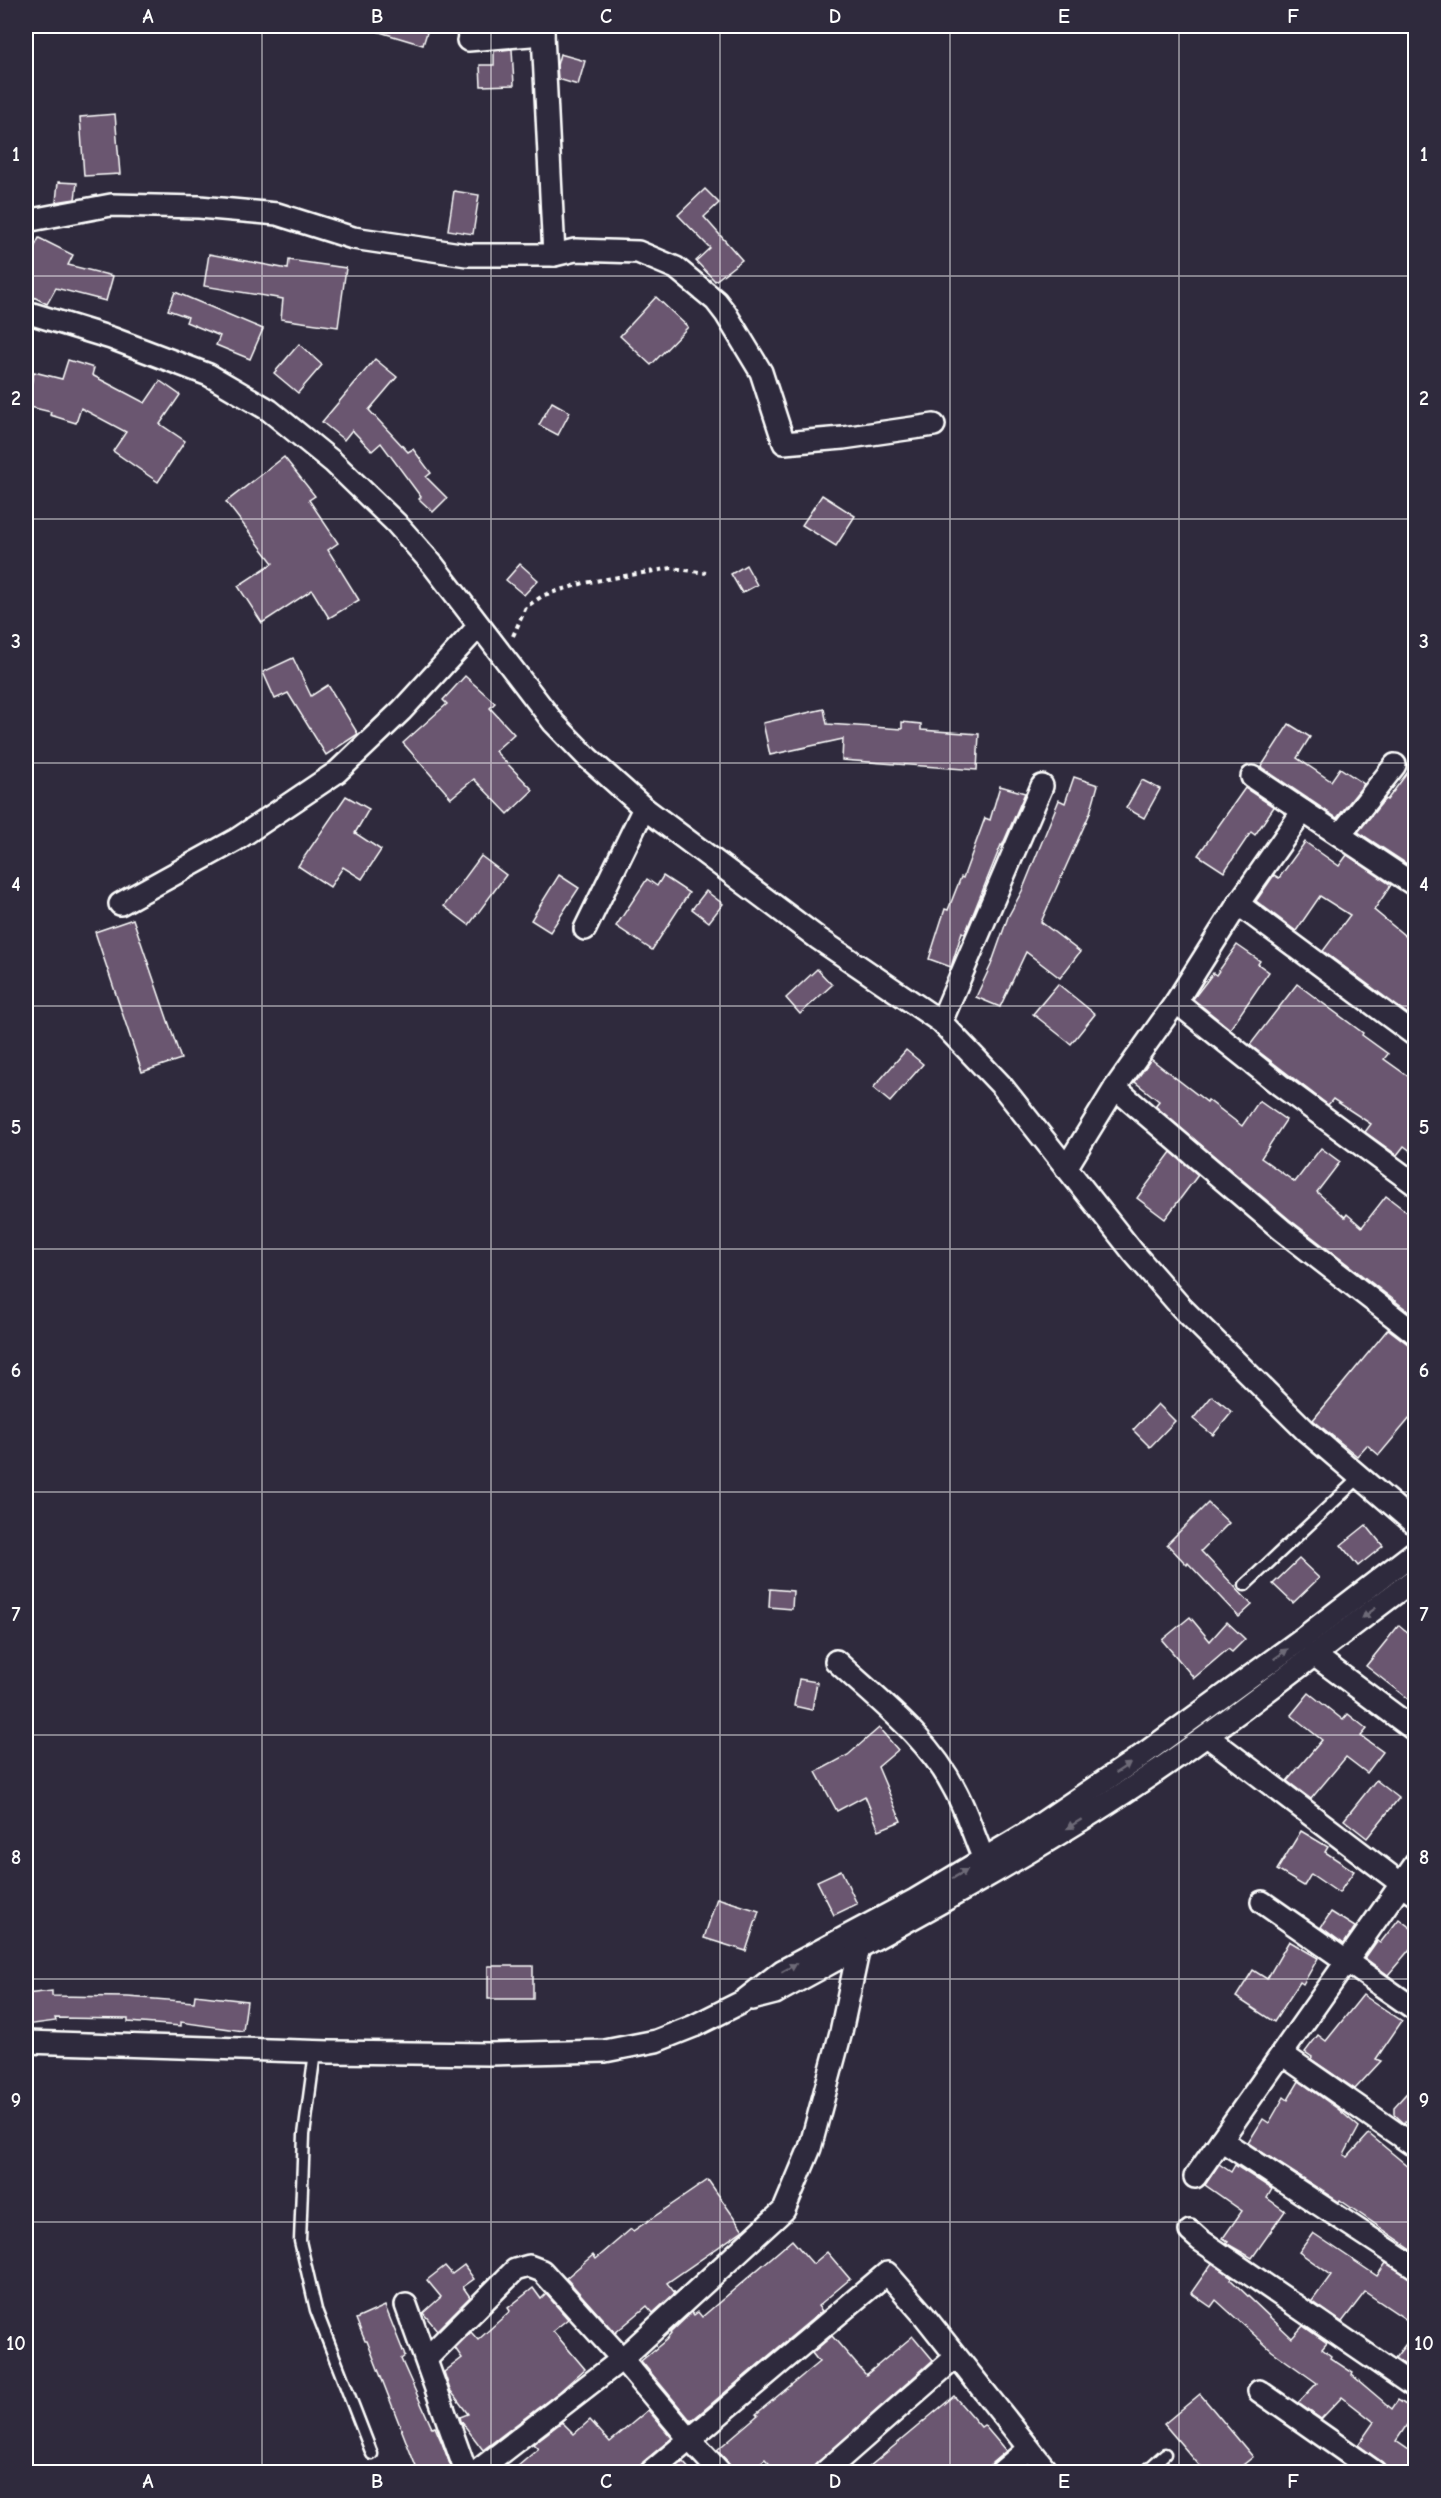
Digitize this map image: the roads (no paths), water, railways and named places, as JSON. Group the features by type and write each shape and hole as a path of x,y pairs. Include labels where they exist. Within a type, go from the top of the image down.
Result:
{"street":[{"path":"468,40 543,30 554,255"},
{"path":"26,221 111,205 199,207 277,214 353,238 447,252 477,255 554,255 575,250 638,252 676,268 721,307 761,372 784,442 843,438 934,424"},
{"path":"26,312 111,338 209,375 269,410 333,462 396,523 433,565 554,723 644,808 819,939 941,1022 1001,1085 1133,1252 1181,1307 1305,1430 1416,1525"},
{"path":"120,904 236,840 337,772 402,710 479,626"},
{"path":"1340,835 1395,765"},
{"path":"1252,777 1416,886"},
{"path":"941,1022 1042,786"},
{"path":"585,929 644,808"},
{"path":"1066,1168 1115,1088 1176,1002 1238,904 1303,812"},
{"path":"1238,904 1416,1036"},
{"path":"1176,1002 1280,1085 1416,1185"},
{"path":"1115,1088 1282,1230 1416,1334"},
{"path":"26,2042 315,2052 501,2054 605,2051 656,2041 694,2026 741,2002 782,1971 915,1900 1029,1832 1142,1756 1304,1638 1416,1551"},
{"path":"741,2002 775,1994 1028,1853 1207,1736 1416,1578"},
{"path":"1314,1655 1416,1731"},
{"path":"836,1661 907,1726 934,1756 955,1790 984,1859"},
{"path":"1207,1736 1408,1890"},
{"path":"1195,2177 1346,1960 1408,1890 1416,1863"},
{"path":"1262,1902 1416,2010"},
{"path":"476,2472 622,2359 784,2210 810,2148 841,2032 859,1947"},
{"path":"1282,2054 1416,2147"},
{"path":"1221,2140 1416,2268"},
{"path":"1190,2231 1416,2388"},
{"path":"426,2359 515,2270 529,2266 542,2271 720,2472"},
{"path":"651,2472 691,2441 887,2273 1048,2472"},
{"path":"406,2305 466,2472"},
{"path":"825,2472 956,2357"},
{"path":"1259,2391 1375,2472"},
{"path":"1001,2472 1028,2449"}],"lane":[{"path":"1245,1585 1360,1477"},
{"path":"315,2052 304,2135 300,2241 316,2310 372,2454"},
{"path":"1145,2472 1165,2454"}]}
